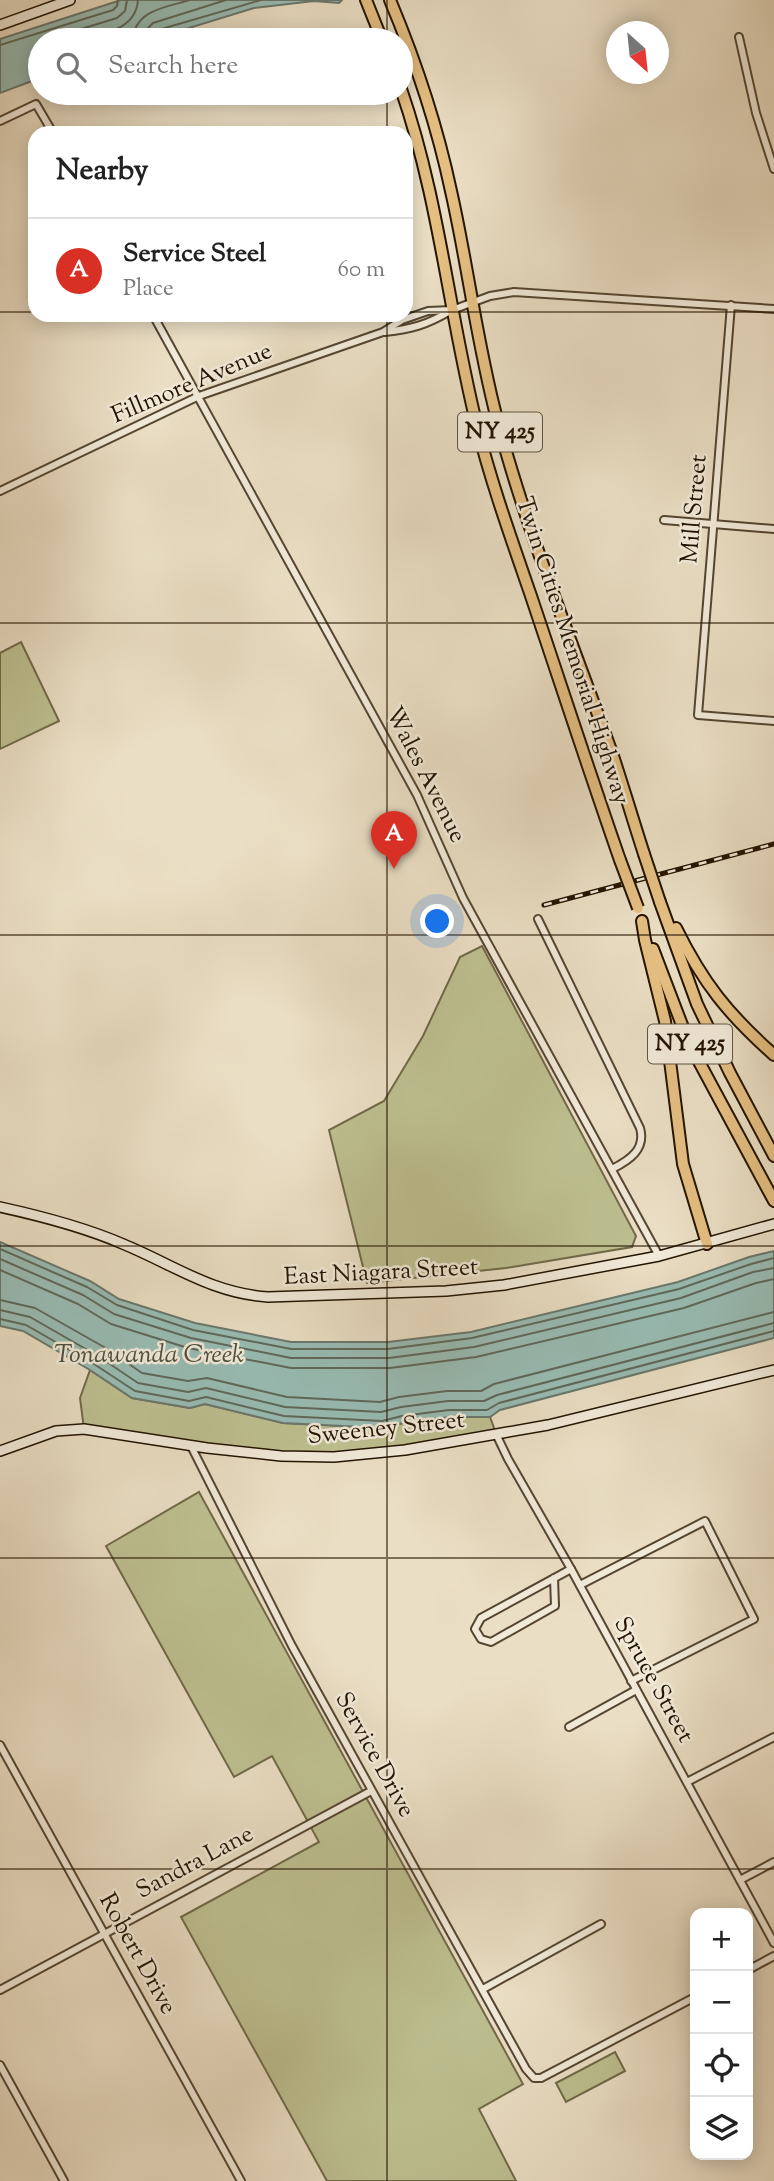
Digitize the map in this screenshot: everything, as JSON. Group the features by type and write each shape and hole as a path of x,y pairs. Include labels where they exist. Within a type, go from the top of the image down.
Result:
{"main road":[{"name":"Twin Cities Memorial Highway","path":"390,1 400,28"},
{"path":"367,2 377,28"},
{"name":"Twin Cities Memorial Highway","path":"413,61 438,135 452,193 489,391 520,498 662,902"},
{"name":"Twin Cities Memorial Highway","path":"407,105 431,198 477,428 502,510 620,860 682,1026 774,1202"},
{"path":"662,902 707,985 731,1015 774,1055"},
{"name":"NY 425","path":"662,902 697,1004 774,1156"},
{"path":"642,921 665,1021 682,1164 707,1244"}],"street":[{"path":"0,25 70,0"},
{"path":"739,37 754,104 774,169"},
{"path":"0,121 34,105"},
{"path":"37,105 48,126"},
{"name":"Fillmore Avenue","path":"413,316 428,310 452,310 490,296 514,292 774,309"},
{"name":"Mill Street","path":"731,305 698,715 774,721"},
{"path":"383,332 406,330 430,323 452,310"},
{"name":"Wales Avenue","path":"157,322 417,795 463,898 659,1256"},
{"name":"Fillmore Avenue","path":"0,491 199,396 383,332 399,322"},
{"path":"664,520 774,528"},
{"path":"538,919 640,1128 642,1144 638,1150 632,1157 612,1169"},
{"name":"East Niagara Street","path":"0,1207 107,1237 195,1279 249,1295 288,1297 475,1289 659,1256 774,1224"},
{"name":"Sweeney Street","path":"0,1451 56,1431 84,1429 191,1446 281,1456 334,1457 405,1450 497,1436 774,1370"},
{"name":"Spruce Street","path":"497,1436 774,1943"},
{"name":"Service Drive","path":"191,1446 292,1646 526,2069 534,2078 541,2078 690,2000"},
{"path":"580,1585 705,1521 754,1619 631,1681"},
{"path":"554,1578 555,1606 491,1642 481,1639 475,1629 481,1618 554,1578 571,1569"},
{"path":"569,1727 636,1690"},
{"path":"687,1782 774,1737"},
{"name":"Robert Drive","path":"0,1745 241,2181"},
{"name":"Sandra Lane","path":"0,1990 371,1791"},
{"path":"740,1880 774,1863"},
{"path":"483,1989 601,1924"},
{"path":"753,1967 774,1956"},
{"path":"0,2065 64,2181"}],"green space":[{"path":"21,642 59,721 0,749 0,653"},
{"path":"482,946 636,1236 632,1247 506,1268 367,1283 329,1130 384,1101 423,1036 460,957"},
{"path":"90,1370 132,1398 190,1408 205,1404 283,1423 383,1428 450,1417 490,1417 497,1436 334,1457 207,1448 84,1429 80,1398"},
{"path":"199,1492 523,2084 479,2109 516,2181 327,2181 181,1917 319,1842 272,1756 234,1777 106,1546"},
{"path":"615,2052 625,2071 566,2102 556,2083"}],"water":[{"path":"121,0 342,0 339,3 314,1 254,8 189,28 34,28"},
{"path":"28,30 28,82 0,93 0,39"},
{"name":"Tonawanda Creek","path":"0,1242 90,1281 119,1299 195,1323 291,1342 388,1342 471,1332 678,1282 774,1251 774,1338 500,1410 490,1417 450,1417 383,1428 283,1423 205,1404 190,1408 132,1398 23,1331 0,1326"}],"railway":[{"path":"544,905 774,844"}],"place":[{"name":"Service Steel","path":"394,869"}]}
